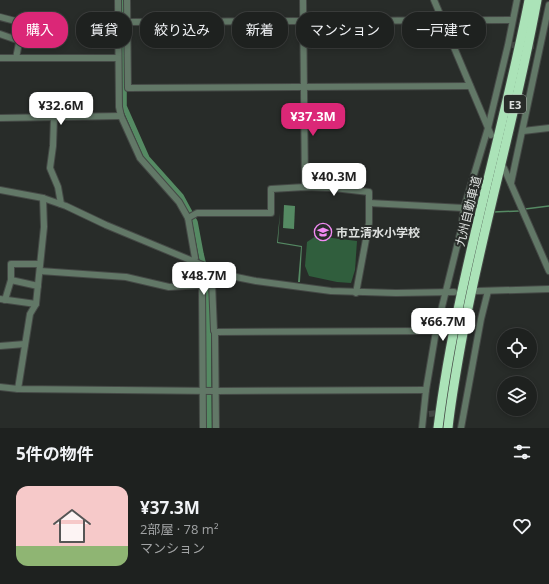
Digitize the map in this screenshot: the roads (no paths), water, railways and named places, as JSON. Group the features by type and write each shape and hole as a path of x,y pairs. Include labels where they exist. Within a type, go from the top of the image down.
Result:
{"highway":[{"name":"九州自動車道","path":"487,206 529,0"},
{"name":"九州自動車道","path":"438,428 441,402 463,283 487,206 532,31 537,0"},
{"name":"九州自動車道","path":"448,428 450,403 472,285 479,235"}],"street":[{"path":"118,0 119,106 121,116 140,158 178,202 189,218 194,258"},
{"path":"127,0 127,12"},
{"path":"303,0 304,12"},
{"path":"434,0 439,12"},
{"path":"422,428 426,415 426,390 436,331 461,230 464,208 488,128 510,45 512,20 517,0"},
{"path":"510,183 523,131 549,5"},
{"path":"0,17 12,20"},
{"path":"486,20 512,20"},
{"path":"132,22 296,21"},
{"path":"0,34 12,38"},
{"path":"534,46 541,46"},
{"path":"16,58 18,48"},
{"path":"127,48 128,88 470,86"},
{"path":"304,48 305,187"},
{"path":"454,48 491,135"},
{"path":"0,58 118,58"},
{"path":"0,118 121,116"},
{"path":"54,117 53,146 50,168 58,187 61,204"},
{"path":"523,131 549,128"},
{"path":"504,168 549,271"},
{"path":"189,218 196,214 271,213 271,189 305,187 334,188 369,192 369,223 356,293"},
{"path":"0,190 43,198 61,204 210,271 236,277 256,281 356,293 454,292"},
{"path":"18,389 30,314 36,304 44,227 43,198"},
{"path":"369,203 464,208"},
{"path":"36,304 2,300 10,280 11,264 40,264"},
{"path":"40,271 126,277 170,287 204,282"},
{"path":"203,428 204,282 210,271"},
{"path":"216,428 215,332 212,283 230,280 236,277"},
{"path":"10,280 38,286"},
{"path":"477,291 549,289"},
{"path":"461,428 488,291"},
{"path":"215,332 436,331"},
{"path":"0,346 25,344"},
{"path":"0,387 18,389 426,390"},
{"path":"453,411 464,410"}],"waterway":[{"path":"124,0 124,106 147,158 181,196 195,222 208,283 209,428"},
{"path":"525,209 549,206"},
{"path":"465,211 478,211"},
{"path":"493,212 519,211"}],"tunnel":[{"path":"512,45 534,46"},
{"path":"429,414 453,411"}],"place":[{"name":"市立清水小学校","path":"323,232"}]}
